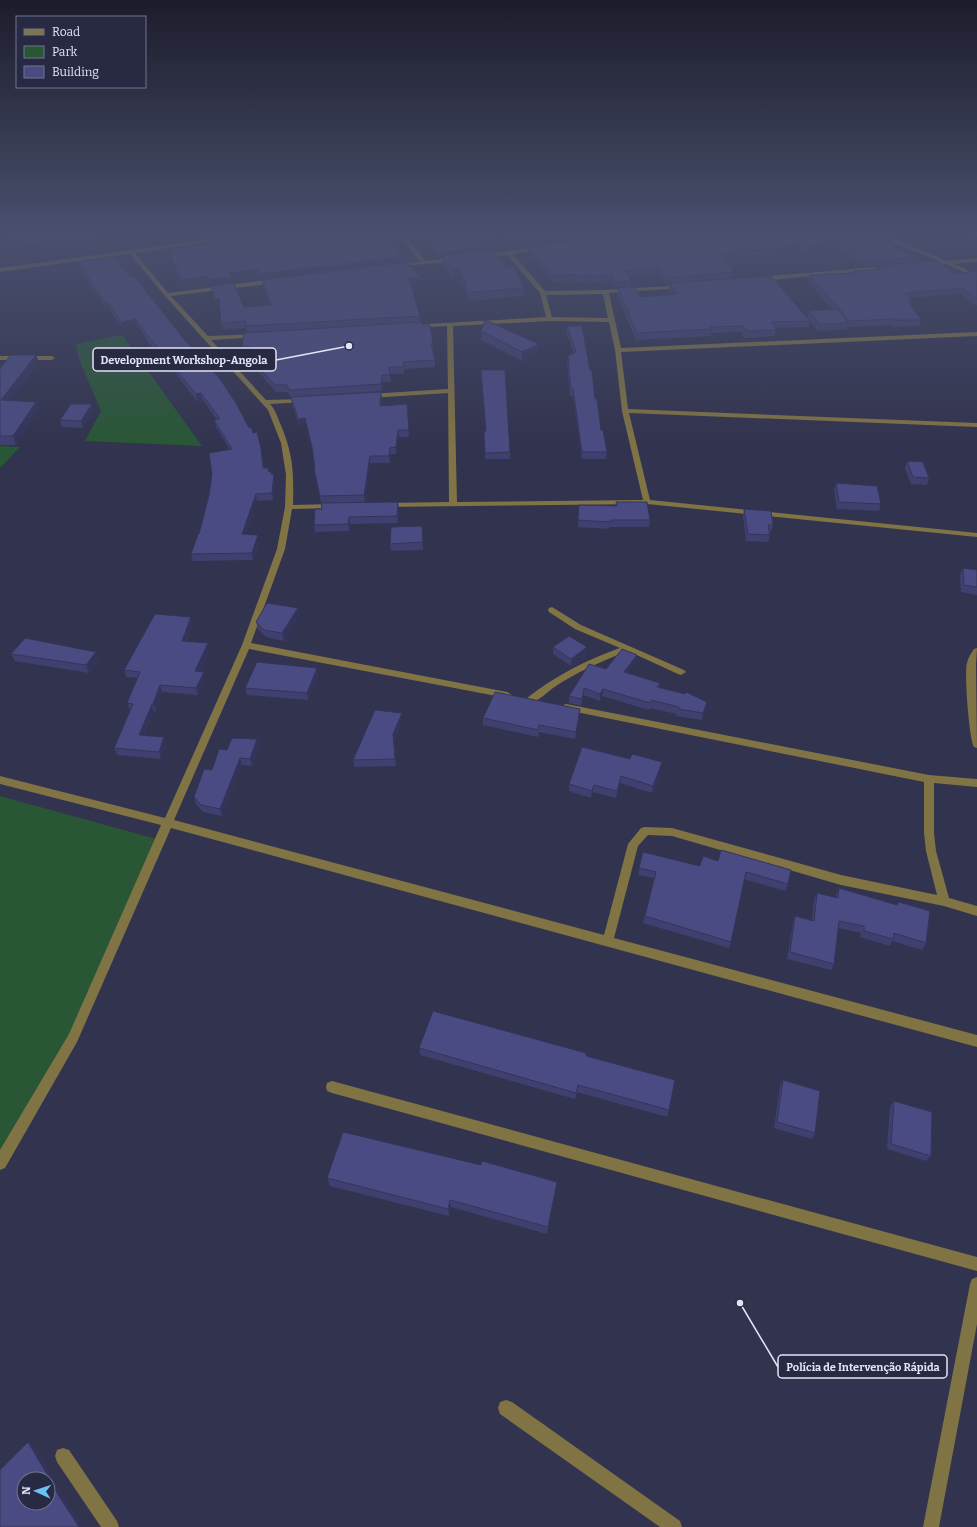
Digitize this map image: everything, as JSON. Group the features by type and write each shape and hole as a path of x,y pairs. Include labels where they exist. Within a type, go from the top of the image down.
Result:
{"street":[{"path":"0,1163 73,1038 246,645 281,549 289,507 290,475 285,443 271,409 174,303"},
{"path":"545,303 549,319"},
{"path":"608,303 610,320 618,350 625,411 647,502"},
{"path":"403,326 549,319 610,320"},
{"path":"450,324 453,504"},
{"path":"206,338 269,334"},
{"path":"618,350 977,334"},
{"path":"0,358 52,358"},
{"path":"358,397 451,391"},
{"path":"264,402 311,399"},
{"path":"625,411 977,425"},
{"path":"375,505 647,502 977,535"},
{"path":"289,507 344,506"},
{"path":"552,610 578,628 597,634 681,672"},
{"path":"246,645 929,779 977,783"},
{"path":"522,698 548,686 569,673 596,660 628,648"},
{"path":"977,651 971,664 974,728 977,744"},
{"path":"929,779 929,833 931,851 944,902"},
{"path":"0,780 168,823 977,1041"},
{"path":"608,941 633,844 645,831 672,832 841,880 944,902 977,911"},
{"path":"332,1087 977,1264"},
{"path":"931,1527 977,1284"},
{"path":"506,1408 674,1527"},
{"path":"63,1456 111,1527"}],"green space":[{"path":"122,335 202,446 85,441 101,411 79,359 76,344"},
{"path":"0,446 20,447 0,468"},
{"path":"0,796 160,840 73,1038 0,1163"}],"building":[{"path":"109,303 156,303 184,339 218,376 236,403 249,428 251,427 253,433 257,432 261,448 263,468 269,468 268,472 271,471 271,474 274,474 272,493 256,494 242,534 258,535 252,553 191,554 199,534 209,495 212,474 209,453 232,449 214,420 220,419 201,393 196,394 148,336 136,319 121,322"},
{"path":"219,303 242,303 244,307 272,305 271,303 416,303 420,316 246,326 246,321 221,323"},
{"path":"624,303 795,303 810,321 772,322 776,330 746,331 743,326 637,333"},
{"path":"834,303 910,303 921,320 894,319 850,321"},
{"path":"838,309 848,323 819,324 809,311"},
{"path":"485,320 539,344 522,352 481,331"},
{"path":"422,322 423,325 430,325 433,344 431,344 435,360 403,362 404,367 389,367 390,375 382,375 381,384 289,390 287,385 275,385 249,357 252,347 242,347 244,333"},
{"path":"567,326 582,326 590,370 592,370 595,399 597,399 601,430 603,430 607,452 582,452 573,389 571,389 568,356 576,352"},
{"path":"11,355 36,355 1,400 36,402 13,436 0,436 0,368"},
{"path":"481,370 505,370 510,452 485,453 484,431 486,431"},
{"path":"381,392 380,406 407,404 409,430 398,430 396,447 390,448 389,456 370,456 364,495 320,496 314,469 312,447 305,418 298,419 291,397"},
{"path":"71,404 92,404 81,421 60,420"},
{"path":"907,461 923,462 929,478 913,477"},
{"path":"836,483 877,486 881,504 839,502"},
{"path":"398,502 397,516 349,517 348,524 314,525 315,509 322,509 321,503"},
{"path":"616,502 647,502 650,520 610,520 610,522 578,520 579,505 617,506"},
{"path":"744,509 771,511 773,525 768,525 770,535 748,534"},
{"path":"422,526 423,542 390,544 391,527"},
{"path":"963,568 977,570 977,587 964,585"},
{"path":"267,603 298,608 282,633 264,630 256,622"},
{"path":"155,614 191,617 182,641 208,643 195,671 204,672 196,688 160,685 139,735 164,737 159,752 114,748 133,704 127,703 140,672 124,670"},
{"path":"569,636 587,647 571,659 553,647"},
{"path":"25,638 96,652 86,665 11,654"},
{"path":"622,649 637,655 624,672 660,683 657,687 685,694 686,692 707,702 703,713 678,709 679,707 651,700 650,703 603,689 600,694 584,688 582,699 569,696 589,664 606,669"},
{"path":"257,662 317,668 307,693 245,688"},
{"path":"495,692 580,709 576,732 539,725 538,730 483,718"},
{"path":"375,710 402,713 393,734 395,759 353,760"},
{"path":"232,738 257,739 250,759 240,758 220,809 201,805 194,797 204,769 212,770 219,749 227,750"},
{"path":"582,747 630,759 632,754 662,762 653,786 621,776 617,791 594,785 592,791 569,784"},
{"path":"721,850 791,870 788,884 746,872 731,942 645,916 656,872 639,868 643,852 700,866 703,856 718,861"},
{"path":"839,888 897,905 899,902 930,911 926,943 894,933 893,939 864,931 864,926 839,921 834,964 790,952 795,916 814,921 817,893 838,898"},
{"path":"433,1011 586,1053 586,1056 675,1080 669,1110 578,1085 576,1093 419,1048"},
{"path":"783,1080 820,1091 815,1133 777,1122"},
{"path":"894,1101 932,1112 931,1156 891,1144"},
{"path":"343,1132 481,1165 482,1161 557,1182 548,1227 450,1200 448,1209 327,1178"},
{"path":"28,1442 45,1471 16,1471 16,1511 56,1511 56,1491 79,1527 0,1527 0,1470"}],"place":[{"name":"Development Workshop-Angola","path":"349,346"},
{"name":"Polícia de Intervenção Rápida","path":"740,1303"}]}
